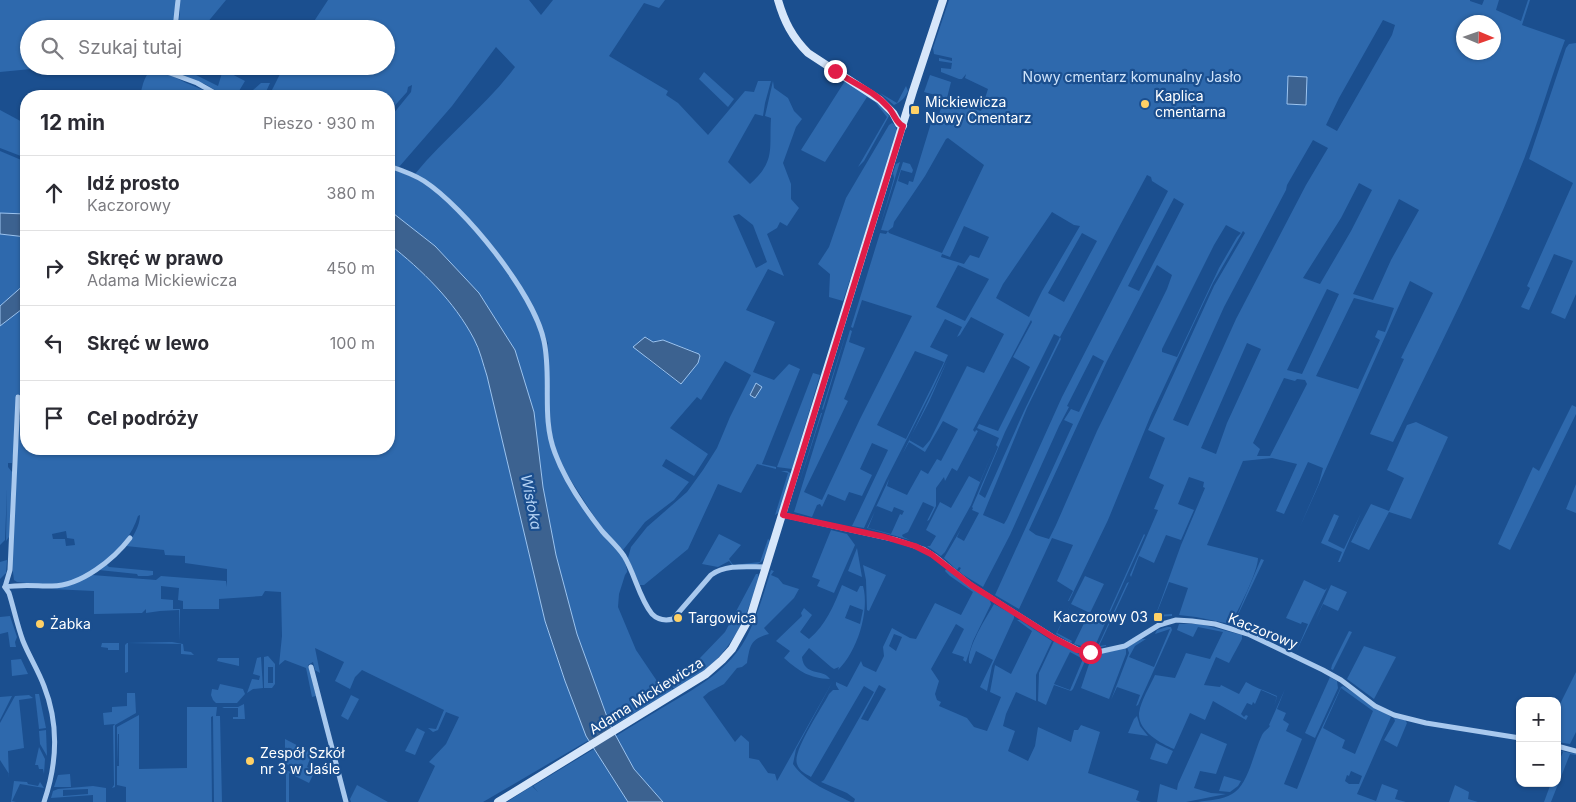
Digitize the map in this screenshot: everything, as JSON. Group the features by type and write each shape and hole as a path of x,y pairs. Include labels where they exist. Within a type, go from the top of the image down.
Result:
{"street":[{"path":"176,20 178,0"},
{"path":"778,0 784,20 798,43 808,53 880,100 893,113 899,124 903,126"},
{"name":"Adama Mickiewicza","path":"498,802 706,674 734,646 751,615 943,0"},
{"path":"175,75 209,90"},
{"path":"395,168 422,179 439,193 473,227 519,285 540,326 544,339 547,359 547,415 551,440 557,460 595,522 623,554 646,605 654,616 662,620 673,619 710,575 716,571 732,568 766,567"},
{"path":"3,585 10,570 18,397"},
{"name":"Kaczorowy","path":"783,515 876,535 915,546 936,557 976,588 1054,638 1080,651 1098,652 1125,646 1159,625 1176,620 1215,624 1248,634 1323,670 1341,680 1376,706 1399,716 1426,724 1516,737"},
{"path":"3,585 53,586 66,584 100,567 120,550 130,538"},
{"path":"3,585 11,598 24,642 45,688 52,719 55,760 51,782 44,802"},
{"path":"311,667 346,802"},
{"path":"1561,747 1576,751"}],"green space":[{"path":"0,0 175,0 174,20 20,20 20,70 0,72"},
{"path":"179,0 226,0 209,20 179,20"},
{"path":"328,0 529,0 541,15 553,0 665,0 659,8 644,3 609,56 668,91 666,95 678,103 708,135 745,91 754,92 758,81 771,81 763,116 755,114 728,162 750,184 764,168 770,154 771,118 765,116 773,81 774,88 788,98 794,111 802,119 796,127 783,163 791,184 791,199 799,208 787,226 780,222 777,228 767,234 784,276 768,269 746,310 775,322 753,372 774,380 789,364 800,369 762,464 776,467 776,469 757,464 741,493 718,484 688,549 644,585 640,585 628,558 631,547 647,527 687,492 703,470 717,448 751,375 725,361 701,400 697,397 670,428 708,454 694,476 666,459 662,466 689,482 674,500 645,522 623,550 604,531 565,471 556,452 549,422 548,343 535,312 471,222 415,174 492,95 515,67 496,47 452,106 399,167 395,166 395,112 411,92 412,85 408,87 407,92 395,105 395,90 272,90 280,75 395,75 395,20 315,20","holes":["739,214 753,225 767,262 756,268 733,216","647,337 651,341 663,340 696,352 698,363 680,384 646,358 638,343"]},
{"name":"Nowy cmentarz komunalny Jasło","path":"949,0 1470,0 1482,5 1484,0 1499,0 1496,10 1521,21 1528,0 1530,0 1522,25 1565,40 1529,144 1494,231 1393,442 1370,434 1404,359 1401,358 1433,293 1410,281 1299,529 1319,483 1323,468 1308,462 1284,514 1276,511 1297,464 1272,458 1243,461 1207,545 1258,558 1251,581 1230,624 1179,615 1188,588 1169,582 1156,615 1172,614 1172,616 1155,617 1181,545 1205,488 1203,487 1204,482 1189,477 1178,504 1194,510 1181,540 1166,535 1154,563 1139,556 1131,577 1130,575 1158,510 1154,509 1164,485 1149,478 1165,438 1148,430 1214,286 1245,233 1243,231 1213,283 1194,323 1151,415 1108,520 1069,601 1073,591 1057,581 1073,545 1052,538 1019,609 995,595 1073,424 1064,420 1071,409 1079,412 1104,361 1093,355 1067,406 1069,407 1010,535 983,587 962,574 959,571 961,568 959,567 957,570 944,558 961,529 957,537 964,541 979,513 972,510 972,507 998,447 996,445 999,438 977,428 979,424 998,431 1030,367 1013,357 1032,322 1031,320 973,430 975,432 976,430 978,431 957,471 952,468 945,481 944,477 936,488 936,506 929,520 927,521 934,507 923,502 908,532 902,535 910,540 867,528 875,511 868,528 891,534 900,514 902,515 904,511 894,507 892,512 876,507 889,479 887,486 907,495 921,470 928,474 937,459 941,461 958,429 943,421 925,452 909,442 903,453 909,440 923,448 930,440 967,366 984,373 1004,334 971,317 957,337 962,327 945,319 930,347 948,355 864,528 852,526 888,450 872,443 860,469 872,475 862,496 849,492 845,501 828,494 822,507 820,504 817,505 812,517 794,512 850,330 852,331 849,342 865,348 844,399 848,401 804,492 822,500 912,316 862,300 853,328 851,327 880,233 886,234 888,231 881,230 903,162 910,164 913,170 912,173 901,170 898,181 908,185 909,181 913,182 931,123 939,125 937,121 941,108 937,105 939,99 946,100 944,107 949,108 952,101 981,111 988,89 965,78 966,74 962,79 959,79 941,72 941,68 951,69 952,63 939,61 939,58 952,61 952,58 934,54 933,48","holes":["1383,20 1395,25 1392,35 1337,131 1326,125","948,138 984,165 942,253 889,233 888,231 893,227 894,222 925,176 946,139","1313,140 1328,148 1306,185 1236,319 1188,426 1173,420 1224,307 1287,185","1147,175 1151,177 1152,181 1168,191 1062,397 1007,519 1004,524 983,515 1027,408 1061,339 1060,337","1359,183 1372,190 1320,284 1303,278 1341,218","1174,198 1184,204 1139,291 1128,286","1399,199 1419,210 1391,260 1373,300 1353,294","1052,212 1074,225 1080,226 1029,317 996,298 1003,284","1226,225 1241,233 1219,268 1177,357 1162,352","964,226 989,237 979,258 970,255 964,264 941,257 942,254 950,257","1082,233 1097,241 1064,302 1048,293","958,265 989,279 965,321 936,307","1157,265 1172,275 1167,289 1097,431 1049,539 1036,535 1029,530 1107,361","1327,289 1339,294 1302,374 1287,370","1354,298 1394,308 1385,332 1378,330 1375,337 1380,340 1358,389 1316,376","1054,334 1060,337 985,498 979,494 1005,432","1247,343 1261,349 1227,423 1216,454 1201,448","915,351 944,362 906,439 877,425","1284,378 1295,381 1297,379 1305,380 1307,384 1270,456 1257,456 1260,449 1253,443"]},
{"path":"1576,43 1576,294 1565,319 1551,313 1573,261 1554,254 1529,310 1521,307 1530,288 1527,286 1573,183 1529,159 1566,48 1569,44"},
{"path":"704,72 734,99 728,107 699,79"},
{"path":"171,75 203,90 141,90 146,76"},
{"path":"180,75 196,75 218,86 221,75 234,75 245,81 240,90 215,90 205,84"},
{"path":"930,75 951,82 947,98 924,92"},
{"path":"845,81 879,102 889,116 864,161 858,167 887,117 875,102 867,97 825,162 801,150"},
{"path":"261,83 270,83 267,90 253,90"},
{"path":"906,86 908,91 906,96 901,101 894,105 880,93 897,103"},
{"path":"0,110 20,121 20,156 0,148"},
{"path":"892,123 897,130 897,135 843,301 829,297 830,274 818,264 829,247 846,198 889,125"},
{"path":"0,151 20,159 20,214 0,213"},
{"path":"900,162 880,227 894,178 893,173 896,164"},
{"path":"395,170 415,178 430,187 482,239 517,286 540,332 545,352 547,427 564,473 573,490 612,541 625,564 627,572 619,594 618,607 636,650 661,687 667,682 673,690 611,727 577,634 556,555 543,487 534,412 515,350 479,293 435,246 395,215"},
{"path":"0,234 20,236 20,288 0,306"},
{"path":"395,249 425,275 447,299 466,325 478,348 487,376 545,621 565,681 589,740 483,802 418,802 435,766 429,762 446,744 459,717 446,712 438,730 433,732 428,728 436,729 444,710 362,670 355,677 350,689 335,681 344,662 315,648 320,673 315,670 313,662 308,665 316,696 312,697 306,668 285,660 279,665 282,636 281,592 265,591 262,596 219,599 219,609 183,609 183,601 178,600 179,588 161,586 161,599 173,600 173,609 180,609 180,642 179,610 146,613 146,609 142,613 94,614 94,591 51,589 59,588 92,575 156,580 161,576 226,581 227,587 227,569 185,563 185,556 165,555 164,550 126,546 136,531 140,515 125,541 92,571 66,583 39,585 17,582 14,580 12,565 20,416 20,455 395,455","holes":["66,531 67,538 74,539 75,545 66,546 65,539 53,539 52,534"]},
{"path":"20,311 20,412 12,463 8,463 8,467 12,472 9,537 6,541 7,489 5,540 0,545 0,326"},
{"path":"847,330 823,410 822,409"},
{"path":"948,359 929,402 911,435"},
{"path":"813,373 820,375 792,469 777,467"},
{"path":"1572,405 1576,407 1576,414 1510,550 1498,544 1533,467 1539,471"},
{"path":"821,413 822,413 798,487"},
{"path":"1416,422 1448,437 1411,519 1389,512 1369,550 1351,542 1371,504 1389,511 1404,478 1387,470 1407,425"},
{"path":"992,453 971,505 941,556 927,546 930,546 936,536 926,530 940,502 951,508 969,476 980,482"},
{"path":"781,471 787,471 792,474 780,512 775,515 788,473"},
{"path":"1576,484 1576,513 1566,509"},
{"path":"1361,513 1340,562 1338,562 1342,552 1321,543 1334,514 1339,516 1328,541 1344,549"},
{"path":"831,530 847,534 855,545 834,593 817,586 820,580 812,577"},
{"path":"719,534 741,545 729,559 733,565 760,562 768,539 771,541 763,561 755,565 733,566 729,561 718,567 702,564"},
{"path":"1144,534 1094,648 1074,644 1087,617 1103,625"},
{"path":"857,548 862,577 848,571"},
{"path":"1261,559 1264,560 1234,623 1248,630 1233,625"},
{"path":"7,560 6,573 0,579 0,562"},
{"path":"106,564 109,567 153,571 153,575 138,576 137,574 99,570"},
{"path":"863,565 886,575 869,611 867,610 866,580"},
{"path":"946,569 990,600 991,604 973,641 966,662 963,660 964,657 952,653 964,629 956,624 931,669 939,681 935,694 937,700 941,702 939,706 967,718 974,727 987,731 1001,697 990,692 995,665 1011,674 1032,631 1017,620 1020,620 1052,641 1036,675 1036,701 1016,692 1006,714 1003,726 1015,731 1008,751 1028,761 1035,746 1038,727 1071,742 1074,730 1078,730 1081,725 1100,732 1088,773 1139,791 1136,800 1141,802 854,802 855,799 847,793 821,782 824,780 874,692 864,686 811,777 799,769 797,758 803,740 829,694 833,690 839,690 836,682 847,687 861,661 863,666 876,672 884,656 883,647 892,628 910,638 916,639 935,603 961,615 973,592 945,571","holes":["894,634 902,637 896,651 889,646","879,685 886,689 868,721 861,719"]},
{"path":"771,570 774,571 771,575 778,578 783,584 799,589 794,598 764,628 769,634 754,641 747,663 737,668 724,684 703,697 735,742 741,735 749,742 749,758 759,760 768,773 775,774 777,781 834,679 796,749 793,764 798,771 812,782 851,802 663,802 634,769 616,736 701,684 728,663 742,645 751,627"},
{"path":"756,574 758,574 759,578 750,605 731,642 712,664 674,689 668,682 700,658 725,632"},
{"path":"1085,576 1104,584 1090,613 1071,604"},
{"path":"1304,580 1325,590 1327,588 1296,652 1308,624 1302,622 1301,624 1286,618"},
{"path":"1129,582 1099,646 1106,646 1097,648 1127,583"},
{"path":"842,585 857,592 860,586 863,586 865,607 860,631 851,653 838,670 839,667 834,669 809,648 802,657 803,663 810,670 823,674 830,679 810,676 800,671 784,658 790,651 776,641 802,616 801,613 804,608 812,615 800,632 809,639 825,621","holes":["850,605 863,610 860,624 845,618"]},
{"path":"1331,585 1347,592 1338,611 1323,604 1315,621"},
{"path":"994,604 1014,615 1014,618 992,666 987,691 980,687 993,660 976,651 971,664 969,663 969,656 978,633"},
{"path":"1071,604 1057,633 1072,641 1071,643 1056,634"},
{"path":"10,616 17,637 16,647 10,647 8,632 0,634 0,617"},
{"path":"1179,624 1200,624 1242,635 1242,639 1229,663 1216,657 1204,685 1220,687 1221,685 1239,694 1246,682 1277,697 1261,690 1255,704 1253,702 1252,705 1247,703 1241,714 1244,717 1248,716 1246,720 1213,701 1205,720 1190,713 1174,749 1157,740 1142,725 1139,713 1144,698 1155,675 1175,678 1186,653 1210,659 1223,632 1198,627 1193,637 1177,630"},
{"path":"1171,627 1172,630 1138,705 1136,706 1140,695 1117,687 1111,700 1129,653 1127,647 1142,639 1146,639 1135,646 1129,657 1154,667 1170,629 1155,634 1157,630"},
{"path":"1349,631 1352,632 1333,670 1331,669 1332,665"},
{"path":"1054,641 1085,657 1073,689 1071,691 1054,685 1046,705 1038,701 1039,673","holes":["1070,652 1083,659 1070,690 1054,684"]},
{"path":"172,642 183,644 184,651 191,652 194,655 181,654 181,644 128,643 128,672 125,673 125,645 127,643"},
{"path":"102,643 119,643 119,650 108,650 108,648 101,647"},
{"path":"1364,646 1396,657 1374,699 1347,679"},
{"path":"1125,648 1126,654 1109,699 1081,688 1090,656"},
{"path":"268,656 275,664 275,684 272,688 264,688 264,657","holes":["268,667 273,667 273,683 268,683"]},
{"path":"261,657 263,688 253,689 247,693 252,679 259,680 260,676 253,674 257,658"},
{"path":"218,658 239,658 239,666 217,661"},
{"path":"21,659 28,674 12,676 11,660"},
{"path":"1576,672 1576,732 1570,744 1561,743 1561,702"},
{"path":"1330,677 1337,681 1338,688 1315,738 1305,733"},
{"path":"220,684 243,689 245,694 237,703 216,703 211,695 212,689 218,690"},
{"path":"1343,686 1391,717 1357,794 1376,801 1382,784 1398,790 1395,799 1406,802 1198,802 1220,799 1238,790 1250,768 1262,735 1270,726 1285,689 1277,709 1286,713 1283,720 1289,724 1286,731 1302,739 1284,784 1297,789 1317,738 1341,687","holes":["1341,688 1373,711 1355,754 1342,748 1345,740 1323,728","1351,771 1362,776 1359,784 1349,784 1345,781"]},
{"path":"127,693 135,693 136,713 115,725 115,787 112,788 114,785 113,726 115,724 104,725 103,713 112,712 112,707 127,706"},
{"path":"35,694 39,694 46,728 39,729"},
{"path":"29,695 33,698 19,700 24,748 8,751 9,774 0,760 0,723 15,696"},
{"path":"351,695 359,699 348,720 341,716"},
{"path":"12,696 0,720 0,697"},
{"path":"244,704 245,719 233,719 233,717 238,717 238,708 222,708 238,707"},
{"path":"187,707 217,707 216,716 220,716 222,802 214,802 213,716 211,717 212,802 126,802 126,787 117,785 119,734 117,763 117,727 139,715 139,769 187,768"},
{"path":"1137,716 1140,726 1148,736 1128,733"},
{"path":"1394,718 1405,720 1407,723 1397,747 1384,740 1395,721"},
{"path":"417,728 425,732 415,755 405,751"},
{"path":"46,730 47,756 40,744 39,731"},
{"path":"1201,733 1227,744 1216,774 1200,771 1194,788 1211,793 1226,794 1186,802 1157,802 1160,784 1177,790"},
{"path":"285,739 312,753 307,767 315,771 309,783 289,773 289,802 286,802 286,770 296,774 298,771 285,763"},
{"path":"1156,743 1173,751 1167,764 1150,759"},
{"path":"39,747 45,759 44,774 43,769 39,769 38,765 35,765"},
{"path":"594,749 628,802 507,802 532,786 538,792 533,786"},
{"path":"1561,751 1576,755 1570,754 1561,777 1561,757 1563,752"},
{"path":"70,774 71,787 54,787 58,775"},
{"path":"1224,776 1241,781 1230,792 1219,791"},
{"path":"14,781 27,782 28,784 38,786 40,782 44,788 20,784 12,801 16,802 11,802"},
{"path":"357,785 388,802 351,802 350,799"},
{"path":"1455,785 1469,792 1468,799 1478,802 1449,802"},
{"path":"93,786 106,788 106,802 93,802 93,795 51,798 53,791","holes":["88,789 88,794 63,796 63,790"]},
{"path":"1550,787 1557,787 1551,802 1544,802"}],"water":[{"path":"1288,76 1307,77 1306,105 1287,104"},
{"path":"0,213 20,214 20,236 0,234"},
{"name":"Wisłoka","path":"395,215 435,246 479,293 515,350 534,412 543,487 556,555 577,634 610,725 634,769 663,802 628,802 586,736 545,621 487,376 478,348 466,325 447,299 413,264 395,249"},
{"path":"20,288 20,311 0,326 0,306"},
{"path":"645,337 653,342 663,340 699,354 698,363 681,384 633,347"},
{"path":"756,383 762,387 755,398 750,395"}],"place":[{"name":"Kaplica cmentarna","path":"1145,104"},
{"name":"Mickiewicza Nowy Cmentarz","path":"915,110"},
{"name":"Kaczorowy 03","path":"1158,617"},
{"name":"Targowica","path":"678,618"},
{"name":"Żabka","path":"40,624"},
{"name":"Zespół Szkół nr 3 w Jaśle","path":"250,761"}],"route":[{"path":"835,71 869,91 889,108 899,124 903,126 783,515 885,537 915,546 936,557 971,585 1054,638 1077,650 1090,652"}]}
